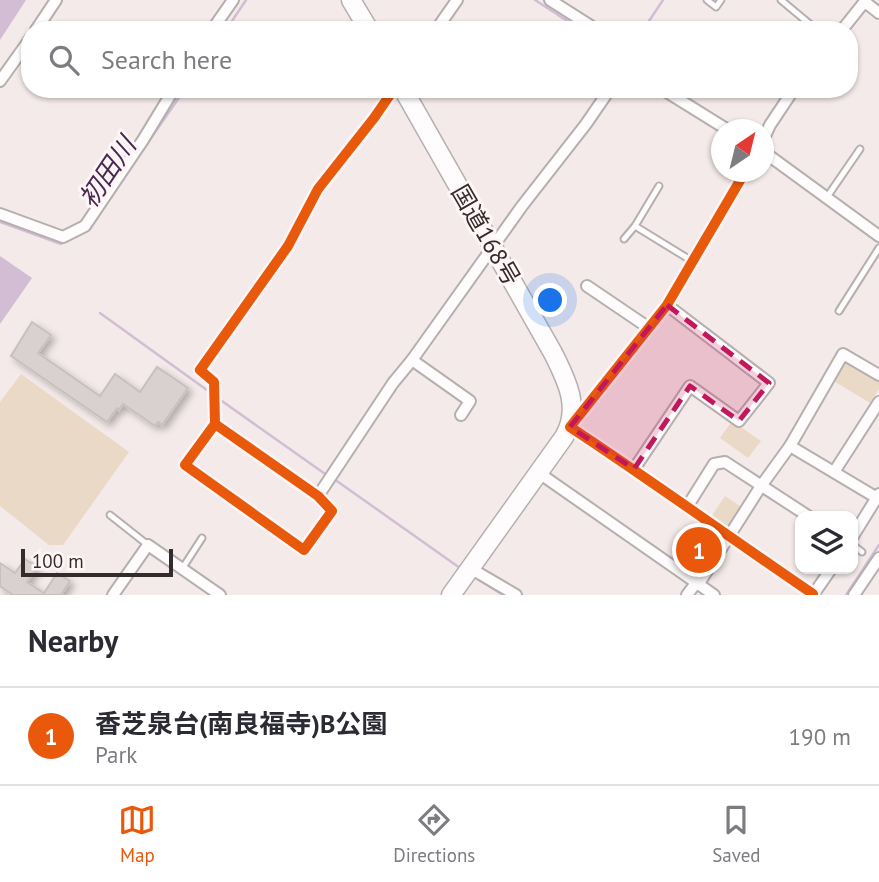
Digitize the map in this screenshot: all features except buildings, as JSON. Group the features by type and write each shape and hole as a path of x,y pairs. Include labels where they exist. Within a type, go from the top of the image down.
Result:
{"highway":[{"path":"351,0 364,21"},
{"name":"国道168号","path":"408,98 564,376 572,404 570,427"},
{"path":"451,595 570,427"}],"street":[{"path":"42,21 56,0"},
{"path":"218,21 233,0"},
{"path":"442,21 457,0"},
{"path":"550,0 583,21"},
{"path":"849,21 865,1 879,13"},
{"path":"0,82 21,52"},
{"path":"0,214 63,237 85,226 169,98"},
{"path":"215,424 318,496 332,512 304,550 185,465 215,424 214,382 200,370 288,246 318,189 388,98"},
{"path":"318,496 393,383 604,98"},
{"path":"676,98 711,119"},
{"path":"774,119 788,98"},
{"path":"774,159 879,236"},
{"path":"739,182 667,305 570,427 814,595 828,574"},
{"path":"587,286 649,328"},
{"path":"634,469 690,386 739,421 768,383 667,305"},
{"path":"687,595 790,446 843,354 879,375"},
{"path":"412,360 470,401 461,415"},
{"path":"834,472 879,402"},
{"path":"790,446 878,497 858,528"},
{"path":"687,507 715,464 725,461 800,511"},
{"path":"539,473 714,595"},
{"path":"113,595 148,545 220,595"},
{"path":"854,595 879,558"},
{"path":"470,568 516,595"}],"lane":[{"path":"707,0 716,7 721,0"},
{"path":"781,0 806,21"},
{"path":"827,197 860,149"},
{"path":"624,239 659,186"},
{"path":"635,226 693,261"},
{"path":"839,310 879,248"},
{"path":"110,515 148,545"},
{"path":"182,569 202,538"},
{"path":"858,549 862,552"}],"highlighted area":[{"path":"667,305 769,383 739,421 690,386 634,469 570,427"}],"shaded area":[{"path":"0,0 26,0 0,40"},
{"path":"0,256 32,278 0,324"},
{"path":"844,357 879,378 879,389 870,403 832,380"},
{"path":"21,374 129,452 63,545 49,545 0,506 0,402"},
{"path":"732,421 761,441 748,458 720,438"},
{"path":"725,496 743,508 727,533 709,520"},
{"path":"702,523 724,539 697,578 674,562"}],"waterway":[{"name":"初田川","path":"232,21 246,0"},
{"name":"初田川","path":"535,0 567,21"},
{"name":"初田川","path":"649,21 663,0"},
{"name":"初田川","path":"117,187 179,98"},
{"name":"初田川","path":"0,222 61,244 66,241"},
{"path":"100,313 211,393"},
{"path":"219,399 328,476"},
{"path":"334,479 460,568"},
{"path":"846,595 879,545"},
{"path":"479,580 503,595"}],"cycle path":[{"path":"215,424 214,382 200,370 288,246 318,189 388,98"},
{"path":"739,182 667,305 570,427 813,594"},
{"path":"215,424 318,496 332,511 304,550 185,465 215,424"}],"place":[{"name":"香芝泉台(南良福寺)B公園","path":"699,550"}]}
